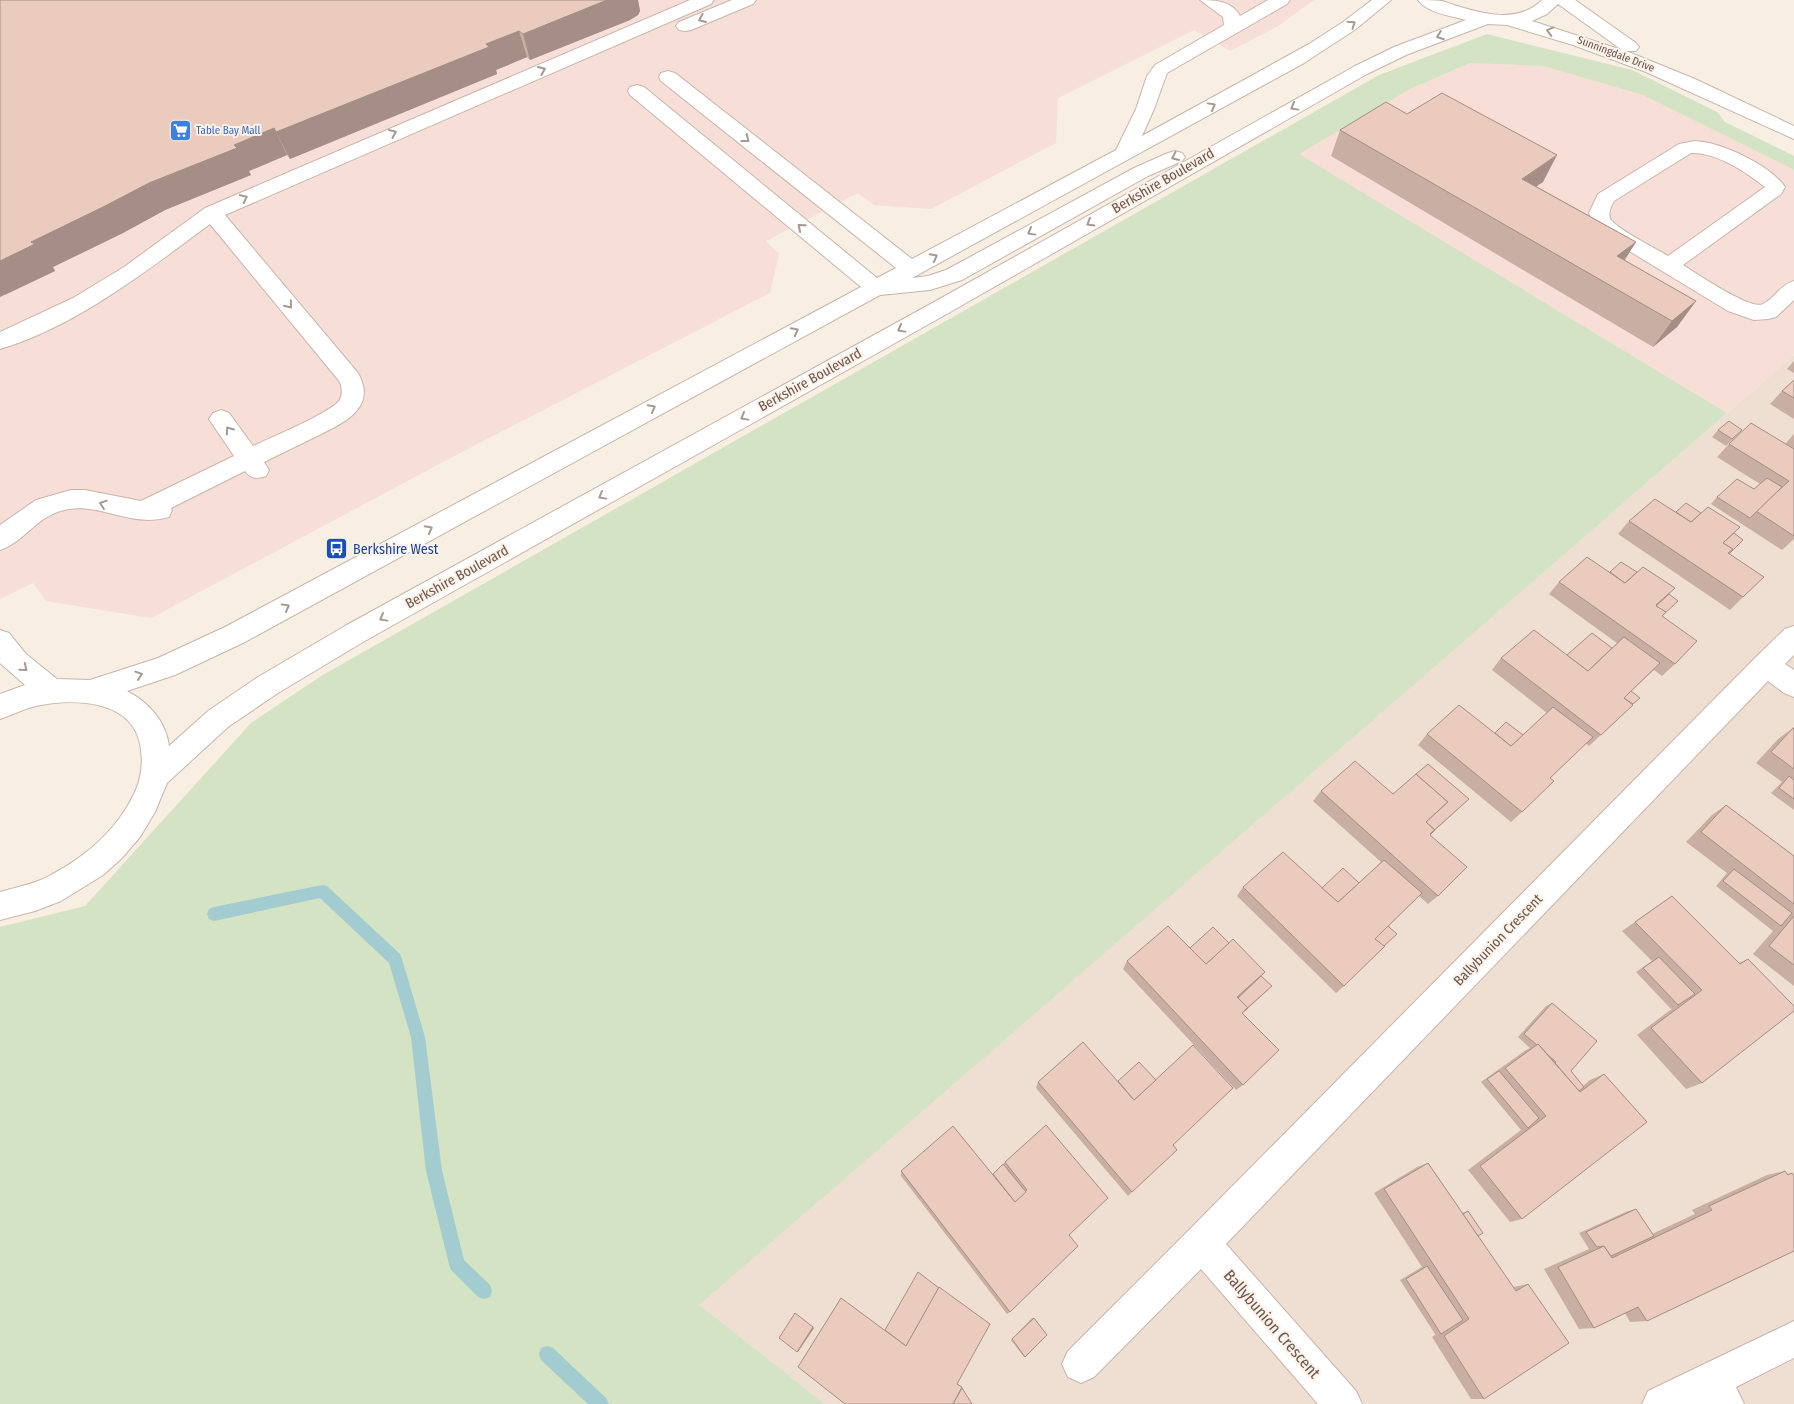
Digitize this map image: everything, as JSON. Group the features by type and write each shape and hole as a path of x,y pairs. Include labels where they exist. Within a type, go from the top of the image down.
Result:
{"street":[{"path":"0,341 36,326 88,299 132,272 188,233 216,218 489,100 704,0"},
{"path":"489,100 747,0"},
{"path":"1209,0 1228,11 1231,15 1233,25 1228,30"},
{"path":"1124,155 1145,109 1158,72 1165,66 1281,0"},
{"path":"0,707 10,702 52,690 93,690 165,666 234,635 1124,155 1313,49 1367,14 1382,0"},
{"path":"1426,0 1453,12 1486,19 1523,17 1538,12 1552,0"},
{"name":"Sunningdale Drive","path":"1564,0 1598,26 1632,48 1723,98 1794,133"},
{"name":"Berkshire Boulevard","path":"156,775 218,719 268,685 354,634 1361,70 1400,51 1486,19"},
{"name":"Sunningdale Drive","path":"1505,19 1556,32 1593,45 1723,98"},
{"path":"668,77 911,269"},
{"path":"637,91 876,288 930,283 954,275 1141,172 1197,148 1254,130"},
{"path":"680,127 712,112"},
{"path":"1669,265 1774,190 1774,184 1716,152 1695,146 1686,148 1605,198 1598,213 1602,223 1669,265 1736,306 1754,313 1768,312 1794,288"},
{"path":"0,540 30,514 47,506 65,501 82,499 98,501 126,510 143,512 170,508 194,501 253,464 338,416 349,406 354,396 354,387 350,380 216,218"},
{"path":"221,419 253,464"},
{"path":"253,464 327,435"},
{"name":"Ballybunion Crescent","path":"1080,1364 1202,1243 1794,637"},
{"path":"0,641 4,650 15,661 52,690"},
{"path":"1766,665 1794,685"},
{"path":"0,906 42,895 83,872 118,843 142,809 156,775 156,744 144,718 123,700 93,690"},
{"name":"Ballybunion Crescent","path":"1202,1243 1343,1404"},
{"path":"1661,1404 1717,1392 1794,1338"}],"shaded area":[{"name":"Table Bay Mall","path":"0,0 1314,0 1278,26 1230,51 1194,30 1058,98 1056,143 931,209 874,205 858,193 766,241 779,254 770,293 458,454 151,618 46,601 33,583 0,599"},
{"path":"1470,63 1543,66 1643,95 1794,170 1794,355 1727,413 1298,154 1410,89"},
{"path":"1794,355 1794,1404 825,1404 698,1305"}],"green space":[{"path":"1487,34 1632,70 1717,112 1725,122 1794,156 1794,170 1643,95 1543,66 1470,63 1410,89 1299,154 1727,413 699,1305 825,1404 0,1404 0,927 85,906 251,723 321,676 1379,75"}],"building":[{"name":"Table Bay Mall","path":"0,0 607,0 523,34 519,31 486,44 489,47 276,132 274,128 234,145 237,148 149,183 31,242 35,244 0,261"},
{"path":"1442,93 1557,155 1522,179 1636,242 1617,256 1696,301 1672,321 1340,130 1386,102 1407,114"},
{"path":"1794,380 1794,398 1782,391"},
{"path":"1729,421 1742,430 1732,439 1718,430"},
{"path":"1751,423 1794,449 1794,536 1756,511 1789,481 1729,444"},
{"path":"1767,478 1782,487 1750,518 1717,497 1737,479 1754,489"},
{"path":"1655,499 1691,522 1708,507 1740,527 1723,543 1733,549 1728,553 1764,577 1743,597 1629,521"},
{"path":"1686,503 1701,513 1691,522 1676,512"},
{"path":"1734,533 1743,540 1729,554 1733,549 1723,543"},
{"path":"1587,557 1625,583 1643,567 1675,588 1656,605 1666,612 1662,616 1697,641 1675,664 1559,582"},
{"path":"1621,562 1637,572 1625,583 1610,572"},
{"path":"1669,594 1678,601 1662,616 1666,612 1656,606"},
{"path":"1534,630 1588,671 1624,637 1660,663 1624,698 1633,705 1601,735 1501,658"},
{"path":"1592,633 1612,648 1588,671 1567,655"},
{"path":"1631,691 1640,698 1633,704 1624,698"},
{"path":"1459,705 1511,746 1553,707 1593,737 1550,778 1554,781 1522,812 1427,734"},
{"path":"1506,722 1523,735 1511,746 1495,733"},
{"path":"1794,728 1794,769 1771,752"},
{"path":"1355,761 1393,794 1416,774 1448,802 1426,822 1435,830 1430,835 1467,867 1438,896 1321,791"},
{"path":"1428,764 1469,799 1435,830 1426,822 1448,802 1416,774"},
{"path":"1789,776 1794,780 1794,799 1779,788"},
{"path":"1726,805 1794,856 1794,904 1701,832"},
{"path":"1283,852 1338,902 1384,860 1422,893 1375,939 1385,946 1344,986 1243,887"},
{"path":"1343,868 1359,883 1338,902 1322,888"},
{"path":"1734,869 1792,913 1781,926 1723,881"},
{"path":"1672,896 1740,964 1748,959 1794,1006 1794,1011 1702,1083 1651,1028 1702,990 1635,922"},
{"path":"1794,916 1794,965 1769,946"},
{"path":"1168,926 1206,964 1233,939 1265,972 1237,997 1248,1008 1242,1013 1279,1050 1243,1085 1127,961"},
{"path":"1388,926 1397,934 1384,946 1375,939"},
{"path":"1213,927 1229,943 1206,964 1190,948"},
{"path":"1659,957 1695,994 1678,1005 1643,968"},
{"path":"1261,976 1272,986 1248,1008 1238,998"},
{"path":"1552,1003 1597,1041 1571,1071 1584,1087 1579,1091 1556,1062 1538,1044 1524,1034"},
{"path":"1083,1042 1134,1100 1193,1045 1233,1088 1173,1145 1177,1150 1132,1192 1038,1082"},
{"path":"1538,1044 1580,1092 1604,1074 1647,1122 1522,1219 1480,1166 1546,1116 1505,1068"},
{"path":"1139,1062 1156,1080 1134,1100 1118,1081"},
{"path":"1499,1071 1539,1118 1528,1128 1487,1079"},
{"path":"1046,1125 1108,1198 1069,1235 1078,1246 1010,1312 901,1171 953,1126 1015,1202 1027,1190 1005,1162"},
{"path":"1428,1163 1516,1291 1528,1284 1569,1343 1484,1399 1444,1336 1469,1319 1384,1189"},
{"path":"1003,1164 1026,1192 1015,1202 993,1174"},
{"path":"1785,1171 1788,1175 1792,1173 1794,1176 1794,1251 1647,1321 1638,1307 1594,1328 1558,1267 1604,1246 1612,1258 1712,1210 1709,1206"},
{"path":"1636,1209 1654,1236 1611,1256 1604,1246 1597,1247 1586,1232"},
{"path":"1468,1211 1483,1233 1478,1236 1463,1214"},
{"path":"1427,1266 1463,1320 1441,1334 1406,1279"},
{"path":"918,1272 939,1288 906,1346 885,1330"},
{"path":"939,1287 990,1324 957,1384 962,1387 953,1404 845,1404 798,1367 841,1298 906,1346"},
{"path":"795,1313 813,1327 797,1352 779,1338"},
{"path":"1034,1318 1047,1335 1025,1357 1012,1339"},
{"path":"962,1388 972,1404 953,1404"}],"waterway":[{"path":"214,914 322,891 395,959 418,1037 434,1171 457,1264 484,1291"},
{"path":"547,1354 600,1404"}],"place":[{"name":"Table Bay Mall","path":"180,130"},
{"name":"Berkshire West","path":"337,549"}]}
